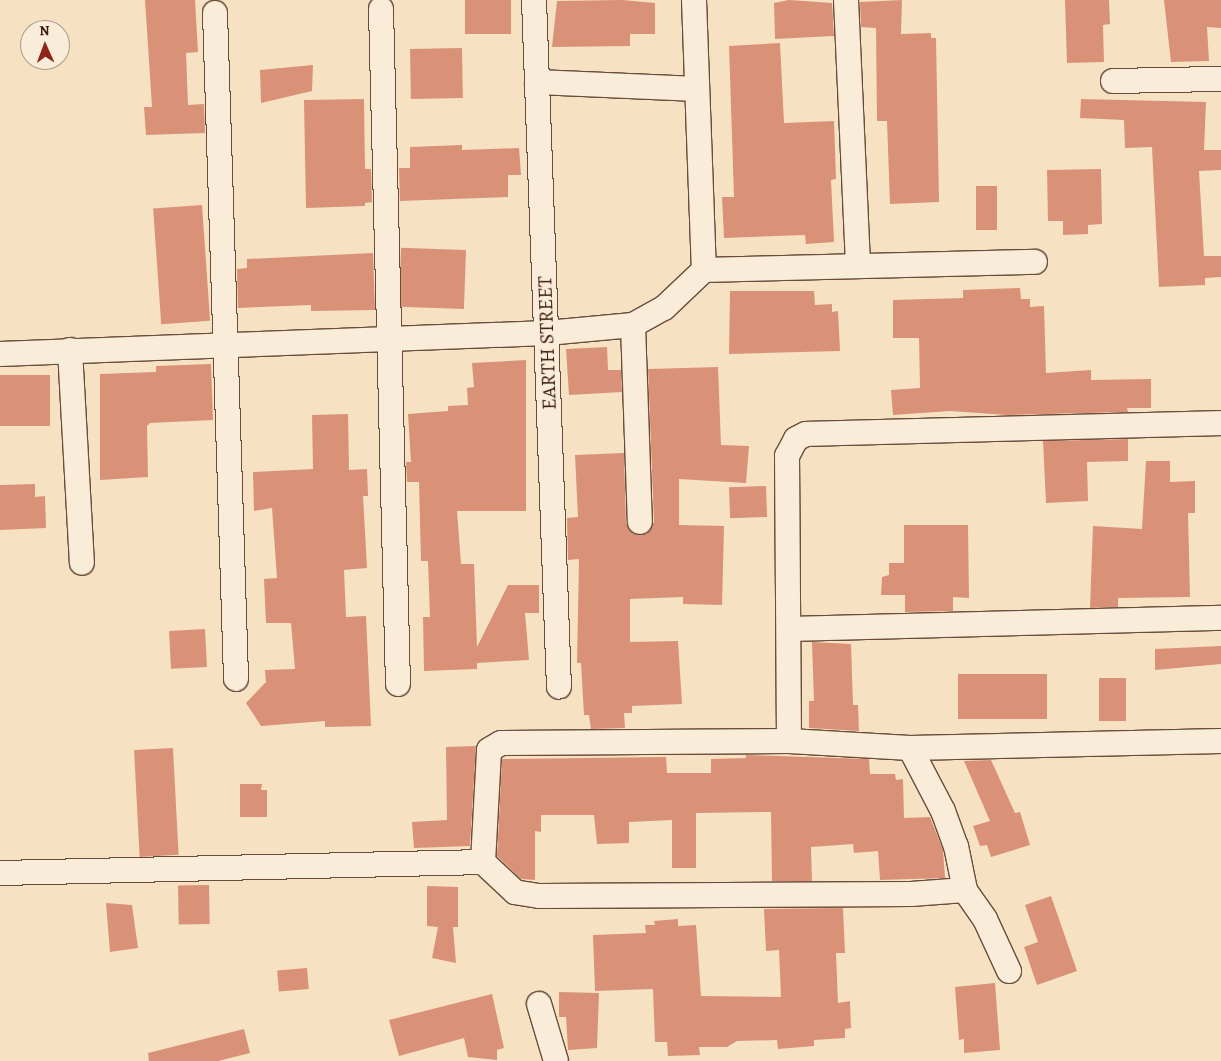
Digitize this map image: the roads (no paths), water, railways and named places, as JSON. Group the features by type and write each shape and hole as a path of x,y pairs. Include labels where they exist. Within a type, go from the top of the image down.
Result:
{"street":[{"name":"EARTH STREET","path":"534,0 559,686"},
{"path":"694,0 704,270"},
{"path":"846,0 858,266"},
{"path":"381,9 398,684"},
{"path":"216,13 228,342 236,679"},
{"path":"1113,81 1221,79"},
{"path":"537,82 697,88"},
{"path":"0,354 228,342 546,333 633,325 664,308 704,270 1035,262"},
{"path":"633,325 640,522"},
{"path":"70,350 82,563"},
{"path":"789,741 791,629 787,456 789,447 806,434 1221,424"},
{"path":"791,629 1221,618"},
{"path":"483,862 488,758 493,746 789,741 910,748 1221,740"},
{"path":"910,748 943,811 956,846 965,890 985,919 1009,971"},
{"path":"0,873 483,862 515,892 539,896 911,894 965,890"},
{"path":"539,1004 556,1061"}]}
